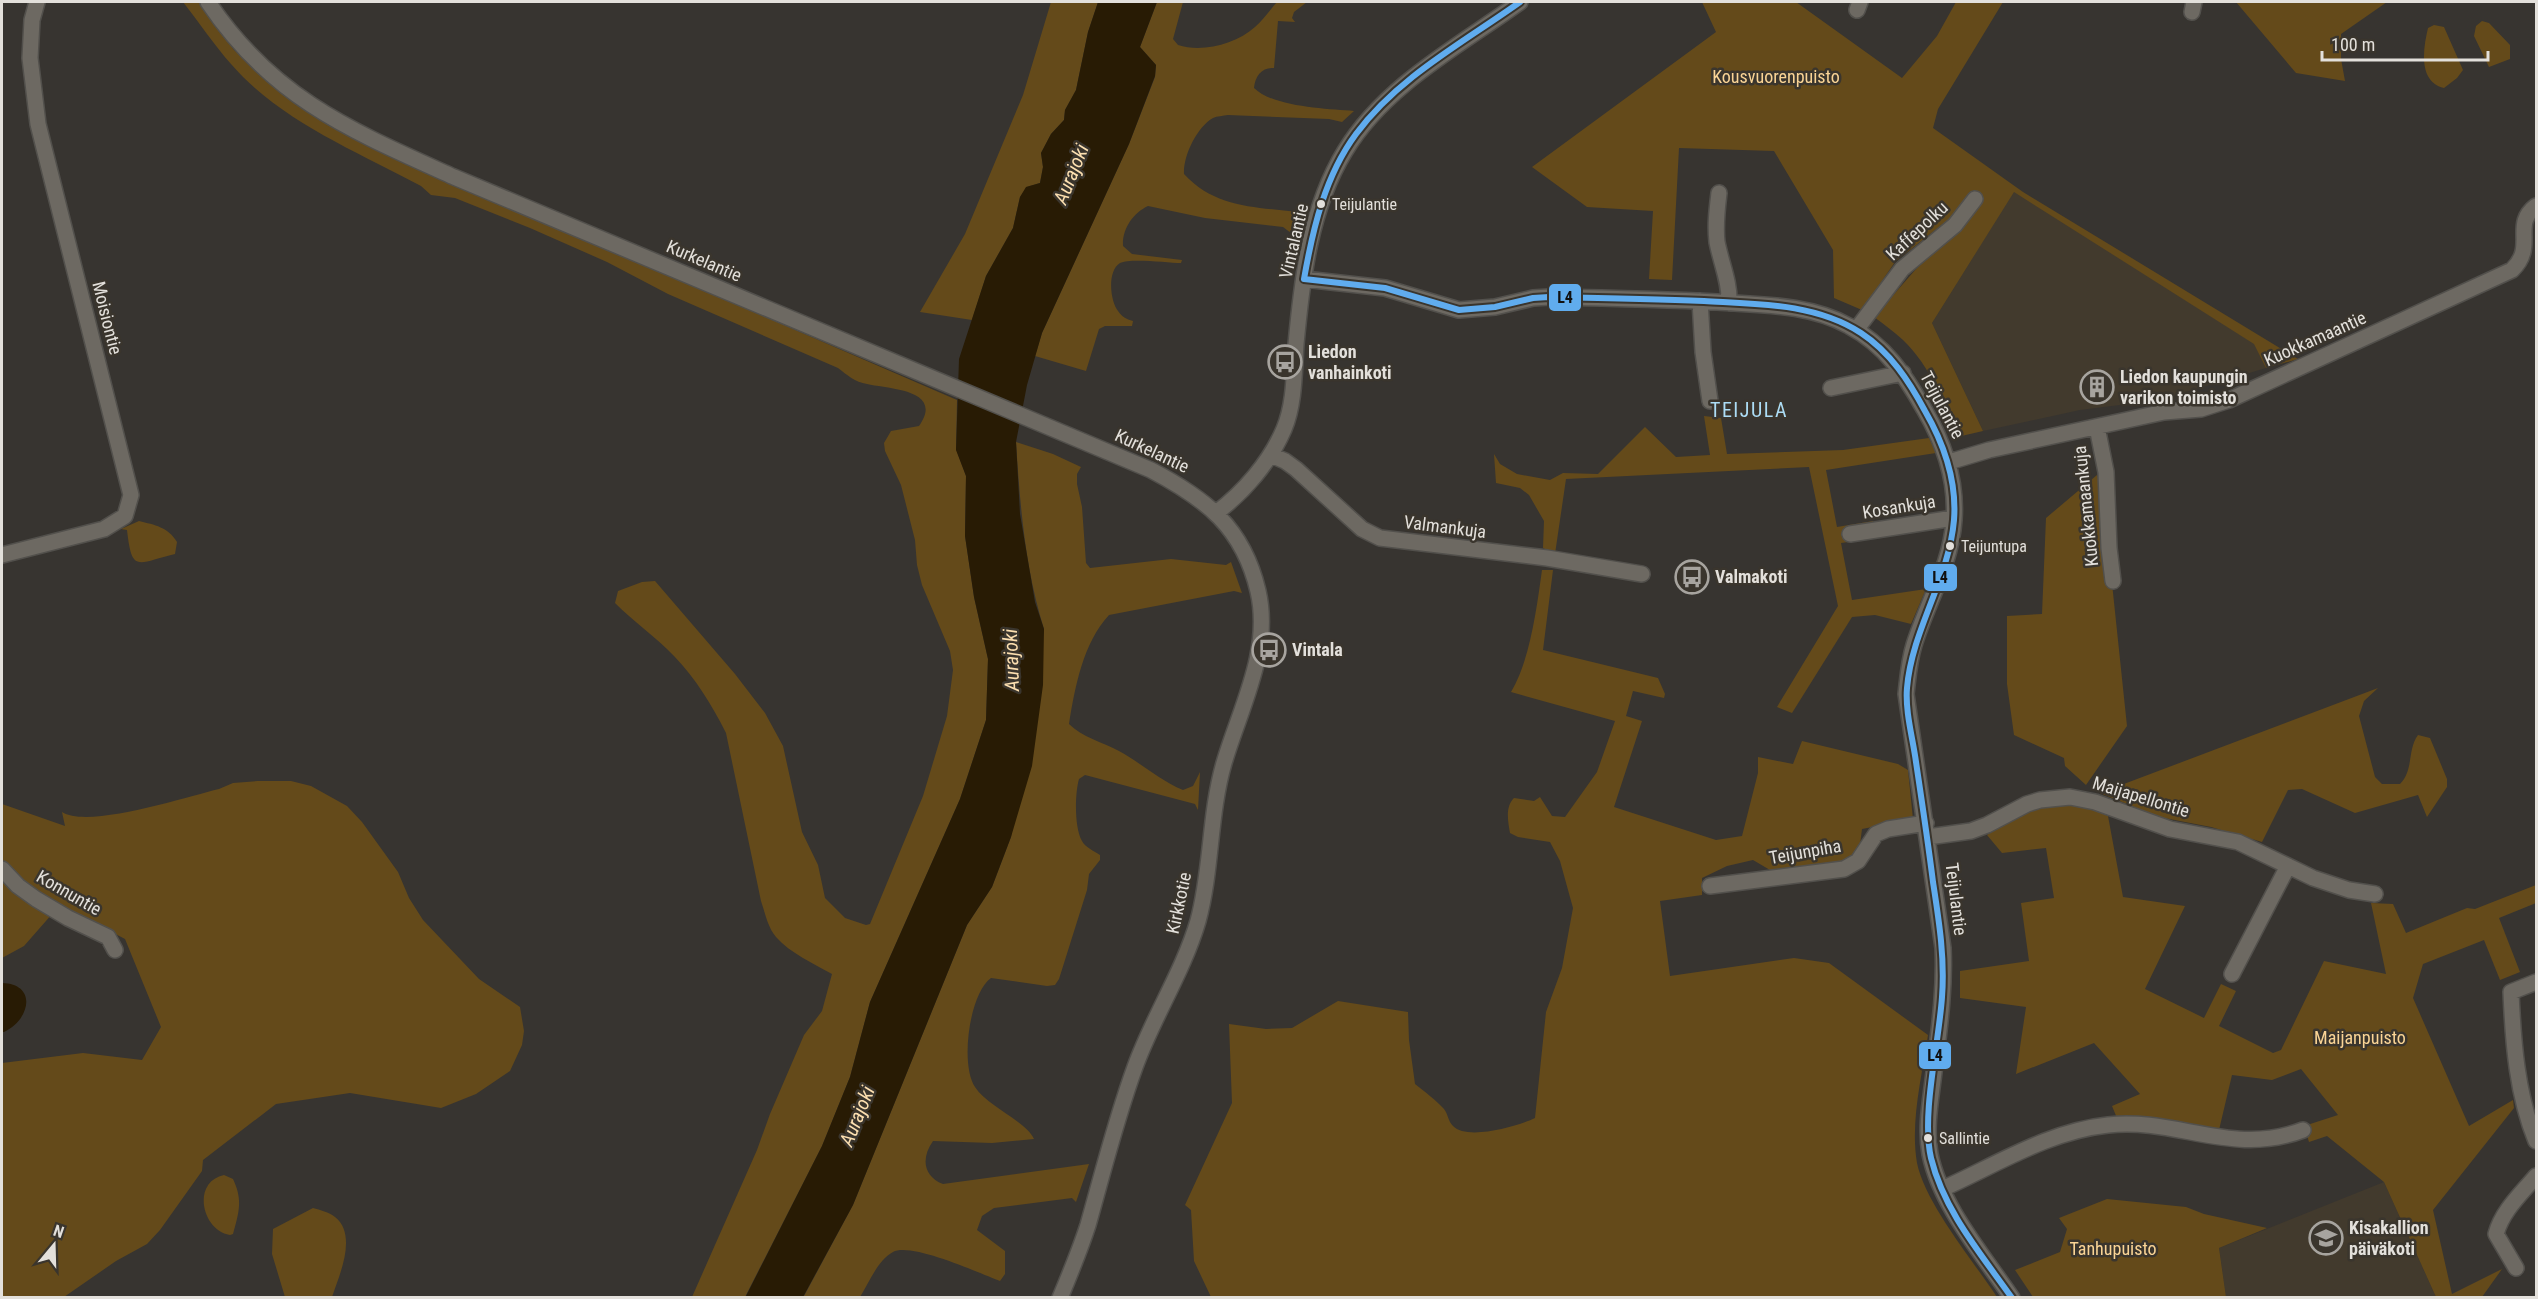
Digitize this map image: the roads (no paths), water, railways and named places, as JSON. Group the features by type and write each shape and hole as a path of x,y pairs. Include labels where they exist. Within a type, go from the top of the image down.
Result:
{"street":[{"name":"Moisiontie","path":"2,555 104,529 125,516 131,495 38,124 30,58 32,20 37,2"},
{"name":"Kurkelantie","path":"208,2 240,44 268,73 309,105 341,125 454,177 1151,470 1187,488 1216,513"},
{"name":"Vintalantie","path":"1216,513 1232,501 1271,454 1285,427 1292,394 1309,249 1323,199 1344,153 1357,132 1391,96 1520,2"},
{"path":"1719,193 1715,224 1730,289 1729,303"},
{"name":"Kaffepolku","path":"1860,324 1902,269 1955,225 1975,199"},
{"name":"Kuokkamaantie","path":"1949,462 1989,450 2164,412 2201,408 2229,400 2512,270 2524,256 2524,222 2527,214 2536,206"},
{"name":"Teijulantie","path":"1304,279 1385,288 1459,310 1495,307 1533,298 1549,297 1700,301 1774,306 1860,324 1903,373 1939,436 1949,462 1954,518 1948,556 1914,645 1906,694 1943,948 1944,977 1930,1108 1929,1142 1932,1163 1950,1206 2012,1298"},
{"path":"1700,301 1703,352 1710,401"},
{"path":"1831,388 1903,373"},
{"name":"Kuokkamaankuja","path":"2097,427 2106,472 2109,548 2113,581"},
{"name":"Valmankuja","path":"1271,454 1285,460 1296,469 1362,529 1380,538 1547,558 1642,574"},
{"name":"Kirkkotie","path":"1060,1298 1087,1227 1113,1132 1138,1059 1190,946 1203,899 1217,790 1257,662 1262,623 1258,591 1245,555 1232,530 1216,513"},
{"name":"Kosankuja","path":"1850,534 1954,518"},
{"name":"Maijapellontie","path":"1927,830 1971,831 2027,804 2058,797 2070,797 2095,802 2170,829 2238,843 2313,878 2349,890 2375,894"},
{"name":"Teijunpiha","path":"1710,886 1844,868 1858,861 1876,834 1888,829 1927,830"},
{"path":"2232,974 2288,866"},
{"name":"Konnuntie","path":"2,869 18,886 36,899 68,918 108,937 115,950"},
{"path":"2536,982 2511,992 2520,1082 2536,1141"},
{"path":"1942,1189 2046,1140 2076,1130 2109,1125 2149,1126 2247,1141 2283,1138 2303,1130"},
{"path":"2516,1268 2496,1234 2499,1222 2505,1213 2536,1176"}],"water":[{"name":"Aurajoki","path":"1098,2 1157,2 1140,47 1156,65 1155,76 1129,144 1042,333 1027,385 1016,442 1020,514 1035,602 1044,629 1043,685 1032,766 1011,837 992,887 967,925 853,1205 803,1297 745,1298 822,1146 850,1077 870,1002 960,799 986,720 988,659 974,597 965,536 966,476 956,450 959,359 986,276 1013,228 1020,197 1026,187 1040,183 1043,167 1041,153 1051,134 1064,120 1065,110 1076,90 1088,32"},
{"path":"2,983 21,989 26,1003 20,1019 4,1032 2,1032"}],"place":[{"name":"Teijulantie","path":"1321,204"},
{"name":"Liedon vanhainkoti","path":"1285,362"},
{"name":"Liedon kaupungin varikon toimisto","path":"2097,387"},
{"name":"Teijuntupa","path":"1950,546"},
{"name":"Valmakoti","path":"1692,577"},
{"name":"Vintala","path":"1269,650"},
{"name":"Sallintie","path":"1928,1138"},
{"name":"Kisakallion päiväkoti","path":"2326,1238"}],"district":[{"name":"TEIJULA","path":"1749,410"}],"park label":[{"name":"Kousvuorenpuisto","path":"1776,77"},
{"name":"Maijanpuisto","path":"2360,1038"},
{"name":"Tanhupuisto","path":"2113,1249"}]}
